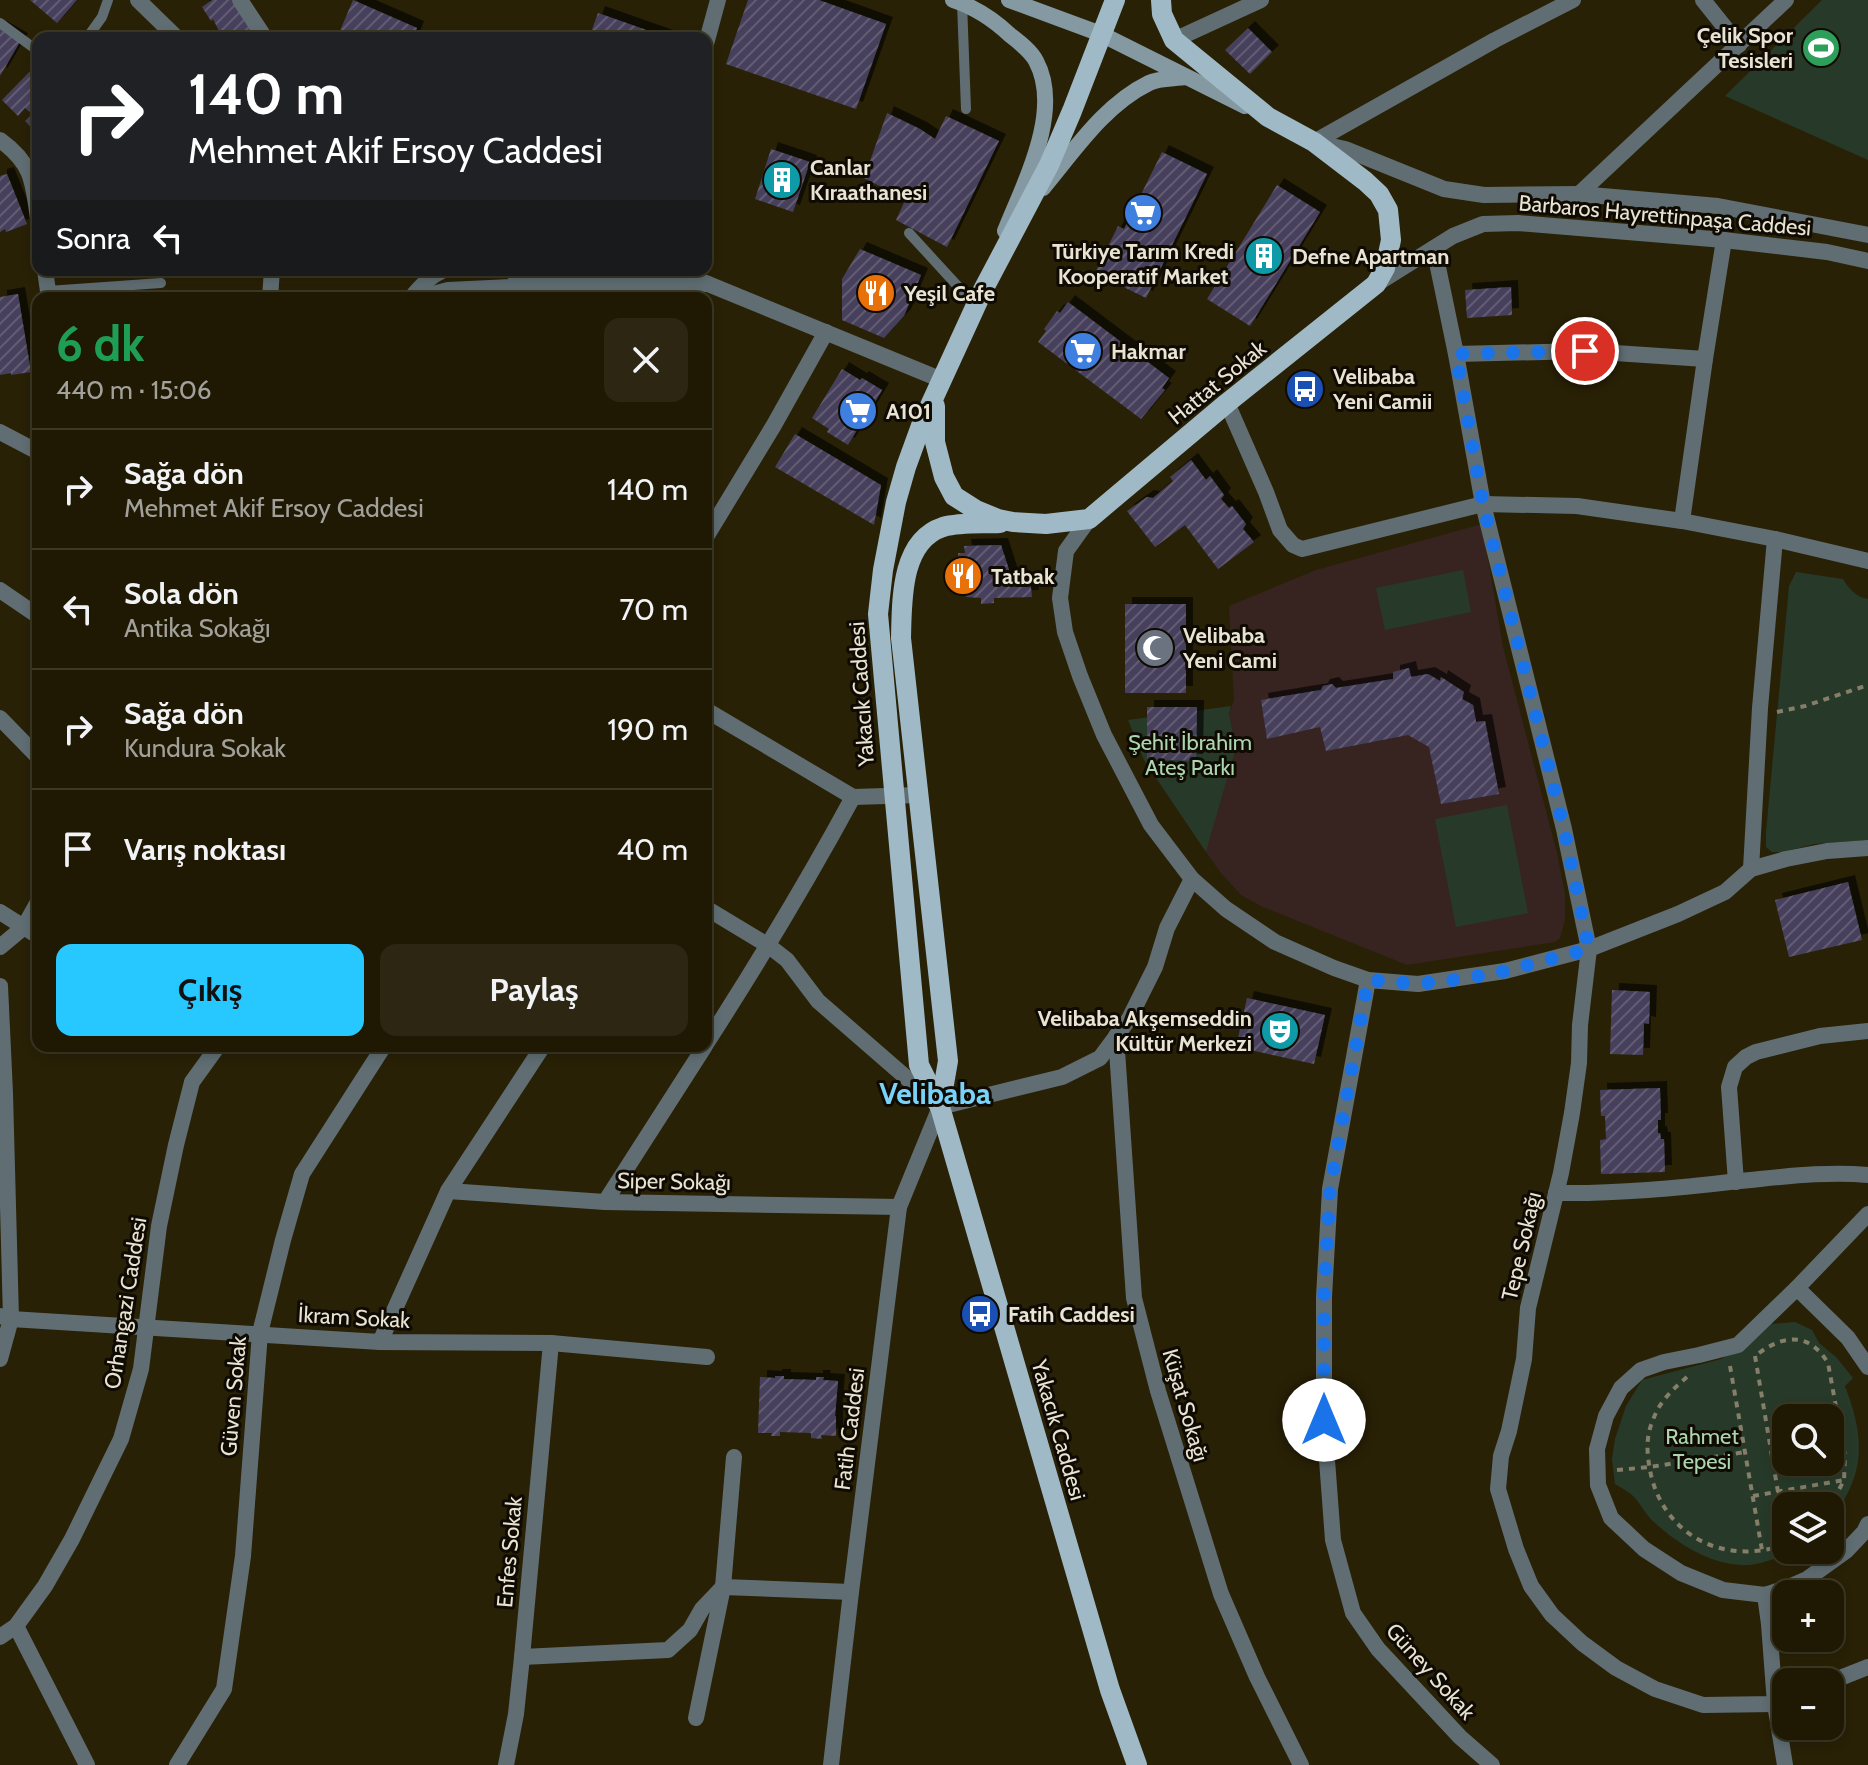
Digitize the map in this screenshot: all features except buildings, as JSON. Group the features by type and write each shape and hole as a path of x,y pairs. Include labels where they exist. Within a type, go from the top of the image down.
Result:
{"main road":[{"path":"1009,0 1101,34 1268,117 1314,142 1365,181 1379,194 1388,210 1389,253 1376,284"},
{"name":"Yakacık Caddesi","path":"1115,0 1049,165 980,298 906,467 883,570 878,614 919,1065 940,1107 1110,1690 1137,1765"},
{"path":"1161,0 1162,14 1174,40 1268,117"},
{"name":"Yakacık Caddesi","path":"957,2 997,23 1021,44 1036,60 1044,87 1045,115 1040,140 980,298"},
{"name":"Yakacık Caddesi","path":"1030,204 1101,119 1125,99 1151,82 1188,77"},
{"name":"Hattat Sokak","path":"1089,519 1376,284"},
{"path":"939,387 935,442 944,477 954,496 976,510 1013,522 1046,524 1089,519"},
{"name":"Yakacık Caddesi","path":"940,1107 948,1061 901,638 902,601 909,564 930,533 957,525 1013,522"}],"street":[{"path":"138,0 171,32"},
{"path":"240,0 261,32"},
{"path":"709,32 718,0"},
{"path":"1174,40 1261,0"},
{"path":"1314,142 1495,40 1573,0"},
{"path":"1703,0 1739,45"},
{"path":"1579,194 1786,0"},
{"path":"0,140 16,151 32,176"},
{"name":"Barbaros Hayrettinpaşa Caddesi","path":"1314,142 1345,149 1444,189 1484,195 1579,194 1718,206 1868,235"},
{"name":"Barbaros Hayrettinpaşa Caddesi","path":"1376,284 1453,236 1483,224 1518,223 1724,240 1827,252 1868,261"},
{"path":"1682,521 1724,240"},
{"name":"Tepe Sokağı","path":"1434,248 1483,504 1564,829 1589,949 1572,1113 1528,1308 1524,1359 1501,1456 1498,1489 1531,1586 1552,1615 1582,1643 1616,1668 1655,1689 1703,1705 1772,1702"},
{"path":"416,292 433,276"},
{"path":"518,276 534,290"},
{"path":"683,276 704,291"},
{"path":"441,292 534,290 613,282 704,291"},
{"path":"712,294 826,332 939,387"},
{"path":"712,527 826,332"},
{"path":"1456,354 1585,351 1705,359"},
{"path":"1227,403 1280,530 1293,545 1302,549 1483,504 1577,506 1682,521 1868,561"},
{"path":"0,432 32,449"},
{"path":"1089,519 1066,551 1060,598 1065,632 1111,748 1151,825 1192,879 1226,909 1275,942 1368,980 1418,984 1461,979 1589,949 1725,892 1751,869 1827,851 1868,848"},
{"path":"1751,869 1759,716 1775,539"},
{"path":"0,590 32,612"},
{"path":"712,714 853,797 919,795"},
{"path":"0,718 32,751"},
{"path":"712,1036 769,946 853,797"},
{"path":"712,912 787,960 818,1001 940,1107 1062,1077 1100,1058 1129,1019 1155,967 1167,928 1192,879"},
{"path":"0,912 31,932"},
{"path":"0,947 31,932"},
{"name":"Güney Sokak","path":"1368,980 1329,1204 1324,1297 1324,1420 1333,1540 1353,1613 1378,1649 1460,1737 1492,1765"},
{"path":"0,986 5,1079 6,1318 0,1359"},
{"path":"1736,1182 1729,1087 1735,1067 1756,1052 1820,1036 1868,1031"},
{"name":"Küşat Sokağı","path":"1116,1036 1134,1298 1163,1407 1221,1594 1257,1677 1301,1765"},
{"name":"Orhangazi Caddesi","path":"0,1637 16,1626 45,1586 121,1439 141,1369 159,1226 185,1107 192,1082 212,1052"},
{"name":"Güven Sokak","path":"177,1765 224,1689 243,1556 260,1333 302,1174 380,1052"},
{"path":"380,1342 448,1191 539,1052"},
{"path":"605,1202 701,1052"},
{"name":"Fatih Caddesi","path":"831,1765 899,1207 940,1107"},
{"path":"1556,1193 1606,1194 1825,1174 1868,1175"},
{"name":"Siper Sokağı","path":"448,1191 605,1202 899,1207"},
{"path":"1868,1214 1738,1345 1641,1370 1621,1388 1606,1416 1597,1449 1598,1485 1611,1518 1644,1549 1681,1573 1723,1590 1765,1595 1807,1579 1846,1551 1868,1524"},
{"path":"1797,1288 1848,1338 1868,1367"},
{"name":"İkram Sokak","path":"6,1318 380,1342 551,1343 707,1357"},
{"name":"Enfes Sokak","path":"506,1765 516,1714 551,1343"},
{"path":"696,1718 723,1587 734,1457"},
{"path":"522,1657 668,1650 690,1630 702,1609 723,1587 851,1592"},
{"path":"1765,1595 1775,1668"},
{"path":"16,1626 87,1765"},
{"path":"1844,1676 1868,1667"},
{"path":"1783,1740 1785,1765"}],"lane":[{"path":"91,32 102,17 108,0"},
{"path":"957,2 966,109"},
{"path":"0,23 32,47"},
{"path":"909,233 980,298"},
{"path":"77,292 161,283"}],"path":[{"path":"1759,716 1805,706 1868,685"},
{"path":"1838,1492 1844,1480 1845,1456 1828,1363 1821,1351 1808,1343 1792,1338 1779,1341 1755,1356 1778,1492 1844,1480"},
{"path":"1727,1348 1762,1551"},
{"path":"1696,1372 1675,1387 1653,1418 1648,1437 1654,1489 1673,1520 1686,1532 1719,1549 1736,1552 1772,1548"},
{"path":"1597,1471 1650,1467 1745,1452"},
{"path":"1753,1496 1772,1493"}],"shaded area":[{"path":"1482,524 1503,647 1557,853 1565,894 1565,920 1560,938 1555,942 1407,965 1263,907 1241,895 1206,852 1236,748 1229,714 1234,700 1229,606 1316,570"}],"green space":[{"name":"Çelik Spor Tesisleri","path":"1822,0 1868,0 1868,160 1725,96"},
{"path":"1463,570 1471,612 1385,630 1376,588"},
{"path":"1796,572 1843,579 1853,592 1868,599 1868,840 1814,844 1772,852 1766,847 1766,832 1789,586"},
{"name":"Şehit İbrahim Ateş Parkı","path":"1231,706 1229,714 1236,748 1206,852 1144,760 1128,720"},
{"path":"1507,805 1528,913 1456,927 1435,819"},
{"name":"Rahmet Tepesi","path":"1795,1322 1812,1330 1819,1343 1836,1357 1853,1378 1845,1386 1859,1441 1856,1472 1844,1500 1844,1492 1772,1492 1772,1559 1742,1565 1718,1561 1694,1551 1673,1537 1651,1519 1633,1496 1615,1484 1612,1459 1626,1406 1642,1380 1721,1359 1772,1324"}],"place":[{"name":"Çelik Spor Tesisleri","path":"1821,48"},
{"name":"Canlar Kıraathanesi","path":"782,180"},
{"name":"Türkiye Tarım Kredi Kooperatif Market","path":"1143,213"},
{"name":"Defne Apartman","path":"1264,256"},
{"name":"Yeşil Cafe","path":"876,293"},
{"name":"Hakmar","path":"1083,351"},
{"name":"Velibaba Yeni Camii","path":"1305,389"},
{"name":"A101","path":"858,411"},
{"name":"Tatbak","path":"963,576"},
{"name":"Velibaba Yeni Cami","path":"1155,648"},
{"name":"Velibaba Akşemseddin Kültür Merkezi","path":"1280,1031"},
{"name":"Fati̇h Caddesi̇","path":"980,1314"}],"district":[{"name":"Velibaba","path":"935,1094"}],"route":[{"path":"1324,1420 1324,1297 1330,1189 1368,980 1418,984 1461,979 1589,949 1564,829 1483,504 1456,354 1585,351"}]}
